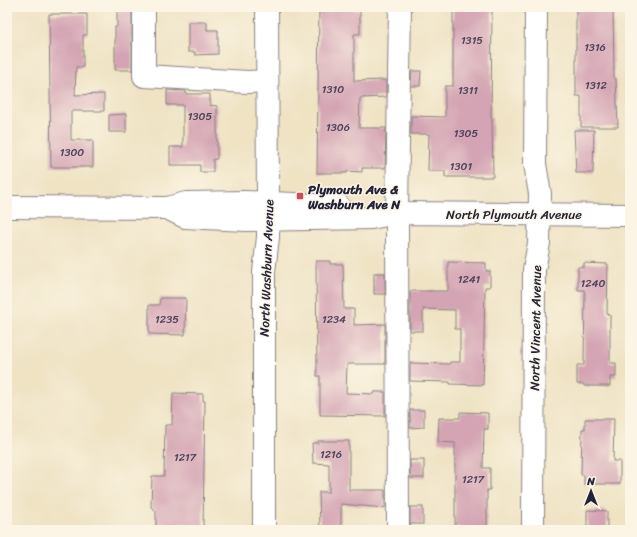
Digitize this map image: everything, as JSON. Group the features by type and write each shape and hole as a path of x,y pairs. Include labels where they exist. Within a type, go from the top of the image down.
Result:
{"street":[{"path":"144,7 144,76 248,82 266,81"},
{"name":"North Washburn Avenue","path":"264,530 264,272 268,211 266,81 267,7"},
{"path":"398,530 397,213 400,7"},
{"name":"North Vincent Avenue","path":"533,530 534,270 539,243 540,214 540,188 535,164 536,7"},
{"name":"North Plymouth Avenue","path":"7,207 167,208 186,203 268,211 371,218 397,213 630,215"}],"building":[{"path":"319,7 341,7 341,10 360,10 360,34 354,34 354,81 386,80 386,97 360,98 359,128 386,128 385,168 362,168 362,172 347,171 347,173 317,173"},
{"path":"453,7 492,7 491,118 493,177 445,177 445,171 428,171 429,134 411,134 411,116 445,117 445,86 453,86"},
{"path":"576,7 613,7 614,79 616,79 618,127 581,127 581,96 576,96"},
{"path":"117,11 132,11 132,70 115,70 115,27 117,27"},
{"path":"49,14 87,14 87,35 83,35 83,67 76,67 75,95 104,94 104,111 71,111 71,140 93,140 93,167 51,167"},
{"path":"188,22 207,22 207,30 218,30 218,54 195,55 195,52 188,52"},
{"path":"412,71 421,71 420,86 411,86"},
{"path":"167,90 186,91 186,94 210,94 210,105 217,106 217,159 213,159 213,172 200,172 200,165 170,165 170,147 183,147 183,105 167,105"},
{"path":"126,114 126,132 109,132 109,115"},
{"path":"574,130 594,130 593,173 576,173"},
{"path":"316,261 330,261 330,264 343,264 344,309 354,309 354,325 385,324 385,364 347,364 346,393 374,394 374,392 385,392 385,416 320,415 320,376 317,376"},
{"path":"448,262 486,263 486,271 490,271 490,287 485,287 483,385 410,381 410,363 450,364 450,362 460,362 460,329 455,329 455,310 423,309 423,331 410,331 410,291 448,291"},
{"path":"584,263 608,264 607,314 610,315 610,363 616,363 616,377 610,377 610,386 584,386 584,384 577,384 577,365 584,365 585,294 584,290 578,290 578,267 584,267"},
{"path":"374,273 385,273 385,294 374,294"},
{"path":"161,298 186,298 185,335 149,334 149,305 159,305"},
{"path":"173,393 203,394 203,401 205,401 203,528 156,527 156,511 151,507 152,476 164,476 165,425 172,425"},
{"path":"410,410 424,410 424,427 410,428"},
{"path":"460,412 488,413 488,429 484,429 483,468 490,468 490,490 487,490 487,530 460,530 460,527 455,527 455,443 438,442 439,418 460,418"},
{"path":"585,419 614,419 613,461 620,461 620,484 584,484 584,475 581,475 582,429 585,429"},
{"path":"318,441 349,441 349,490 385,490 385,508 341,504 341,530 320,530 319,492 329,492 329,464 313,463 312,443 318,443"},
{"path":"410,460 424,460 424,478 410,478"},
{"path":"410,507 423,507 423,524 410,524"},
{"path":"587,510 607,511 607,530 587,530"}],"place":[{"name":"Plymouth Ave & Washburn Ave N","path":"300,196"}]}
